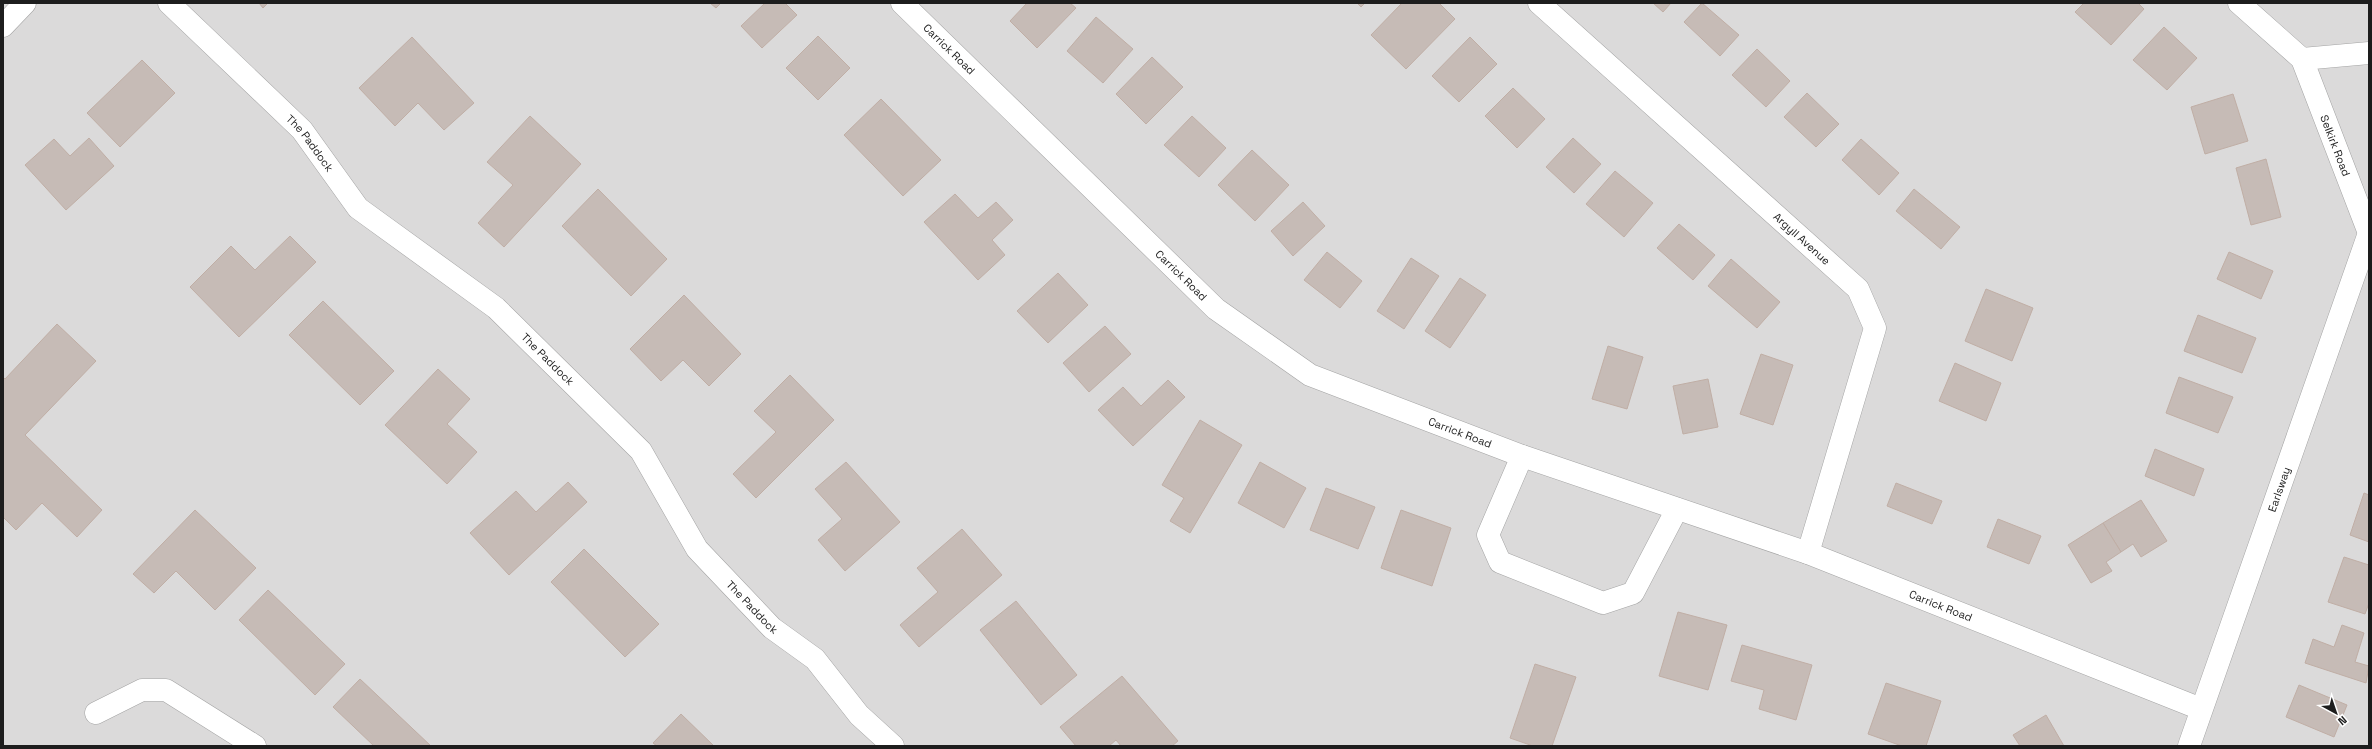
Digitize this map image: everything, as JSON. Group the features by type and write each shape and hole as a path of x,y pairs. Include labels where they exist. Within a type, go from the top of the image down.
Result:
{"street":[{"path":"3,26 25,3"},
{"name":"The Paddock","path":"169,3 302,130 358,208 496,308 641,451 697,549 772,628 815,659 859,716 893,746"},
{"name":"Carrick Road","path":"902,3 1216,309 1310,375 1522,456 1808,553 2201,709"},
{"name":"Argyll Avenue","path":"1539,3 1858,289 1875,328 1808,553"},
{"name":"Selkirk Road","path":"2239,3 2302,59 2369,233"},
{"path":"2302,59 2369,53"},
{"name":"Earlsway","path":"2189,746 2369,233"},
{"path":"1522,456 1488,534 1500,562 1603,603 1632,593 1677,509"},
{"path":"96,713 142,690 166,690 255,746"}],"shaded area":[{"path":"3,3 2369,3 2369,746 3,746"}],"building":[{"path":"259,3 268,3 263,8"},
{"path":"710,3 721,3 716,8"},
{"path":"765,3 785,3 797,15 762,48 741,26"},
{"path":"1027,3 1070,3 1076,8 1037,48 1010,21"},
{"path":"1357,3 1365,3 1361,7"},
{"path":"1402,3 1439,3 1455,19 1406,69 1371,35"},
{"path":"1653,3 1671,3 1663,12"},
{"path":"1702,3 1739,35 1720,56 1684,22"},
{"path":"2084,3 2138,3 2144,9 2111,45 2075,12"},
{"path":"1096,17 1133,49 1103,83 1067,51"},
{"path":"2164,27 2197,58 2167,90 2133,60"},
{"path":"818,36 850,68 818,100 786,68"},
{"path":"412,37 474,103 444,130 418,103 395,126 359,88"},
{"path":"1470,37 1497,64 1459,102 1432,76"},
{"path":"1757,49 1790,81 1766,107 1732,75"},
{"path":"1152,57 1183,87 1146,124 1116,94"},
{"path":"142,60 175,93 120,147 87,113"},
{"path":"1513,88 1545,119 1517,148 1485,116"},
{"path":"1807,93 1839,124 1816,147 1784,117"},
{"path":"2233,94 2248,141 2205,154 2191,107"},
{"path":"881,99 941,160 903,196 844,135"},
{"path":"530,116 581,164 504,247 478,223 513,185 487,162"},
{"path":"1192,116 1226,148 1199,177 1164,145"},
{"path":"89,138 114,166 66,210 25,165 54,139 70,156"},
{"path":"1573,138 1601,164 1574,193 1546,167"},
{"path":"1861,139 1899,173 1879,195 1842,160"},
{"path":"1252,150 1289,185 1255,221 1218,185"},
{"path":"2266,159 2281,217 2251,225 2236,168"},
{"path":"1615,171 1653,203 1624,237 1586,204"},
{"path":"598,189 667,259 631,296 562,226"},
{"path":"1914,189 1960,227 1941,249 1896,211"},
{"path":"955,194 978,218 996,202 1013,220 992,240 1005,255 978,280 924,222"},
{"path":"1303,202 1325,226 1293,256 1271,231"},
{"path":"1679,224 1715,255 1693,280 1657,248"},
{"path":"290,236 316,262 239,337 190,287 231,246 255,270"},
{"path":"1327,252 1362,281 1340,308 1304,280"},
{"path":"2229,252 2273,271 2261,299 2217,279"},
{"path":"1411,258 1439,276 1404,329 1377,311"},
{"path":"1731,259 1780,302 1757,328 1708,286"},
{"path":"1058,273 1088,305 1048,343 1017,311"},
{"path":"1460,278 1486,295 1450,348 1425,331"},
{"path":"1986,289 2033,308 2012,361 1965,341"},
{"path":"684,295 741,354 709,386 683,360 661,381 630,349"},
{"path":"323,301 394,371 360,405 289,335"},
{"path":"2198,315 2256,338 2242,373 2184,351"},
{"path":"57,324 96,361 25,435 102,510 77,537 42,503 16,530 3,517 3,377 5,379"},
{"path":"1105,326 1131,354 1089,392 1063,363"},
{"path":"1608,346 1643,357 1627,409 1592,399"},
{"path":"1761,354 1793,365 1773,425 1740,414"},
{"path":"1955,363 2001,383 1986,421 1939,401"},
{"path":"438,369 470,399 447,424 477,452 447,484 385,425"},
{"path":"790,375 834,420 756,498 733,474 776,432 754,411"},
{"path":"2179,377 2233,397 2218,433 2166,413"},
{"path":"1708,379 1718,427 1683,434 1673,386"},
{"path":"1168,380 1185,397 1133,446 1098,410 1123,387 1141,406"},
{"path":"1200,420 1242,445 1190,533 1170,521 1184,498 1162,485"},
{"path":"2155,449 2204,469 2194,496 2145,476"},
{"path":"846,462 900,522 845,571 818,540 842,519 815,489"},
{"path":"1260,462 1306,488 1284,528 1238,503"},
{"path":"568,482 587,502 509,575 470,533 516,491 536,512"},
{"path":"1896,483 1942,501 1932,524 1887,506"},
{"path":"1326,488 1375,507 1358,549 1310,530"},
{"path":"2364,493 2369,495 2369,542 2350,535"},
{"path":"2141,500 2167,541 2141,557 2133,544 2121,552 2103,523"},
{"path":"195,510 256,568 215,610 176,571 154,593 133,574"},
{"path":"1401,510 1451,528 1432,586 1381,568"},
{"path":"1998,519 2041,536 2029,564 1987,547"},
{"path":"2103,523 2121,552 2106,562 2112,571 2091,583 2068,545"},
{"path":"962,529 1002,575 919,647 900,625 938,592 917,568"},
{"path":"584,549 659,624 625,657 551,582"},
{"path":"2344,557 2369,565 2369,603 2365,614 2328,602"},
{"path":"268,590 345,664 315,695 239,620"},
{"path":"1016,601 1077,675 1041,705 980,630"},
{"path":"1678,612 1727,625 1708,690 1659,676"},
{"path":"2342,625 2364,633 2355,662 2369,666 2366,683 2305,663 2313,639 2334,647"},
{"path":"1742,645 1812,665 1796,720 1759,709 1764,690 1731,681"},
{"path":"1535,664 1576,677 1552,746 1533,746 1510,738"},
{"path":"1122,676 1178,741 1172,746 1121,746 1116,740 1109,746 1076,746 1060,727"},
{"path":"360,679 431,746 374,746 333,707"},
{"path":"1886,683 1941,701 1926,746 1902,746 1868,734"},
{"path":"2299,685 2347,705 2334,737 2286,717"},
{"path":"681,714 714,746 657,746 653,743"},
{"path":"2046,715 2064,746 2020,746 2013,735"}]}
